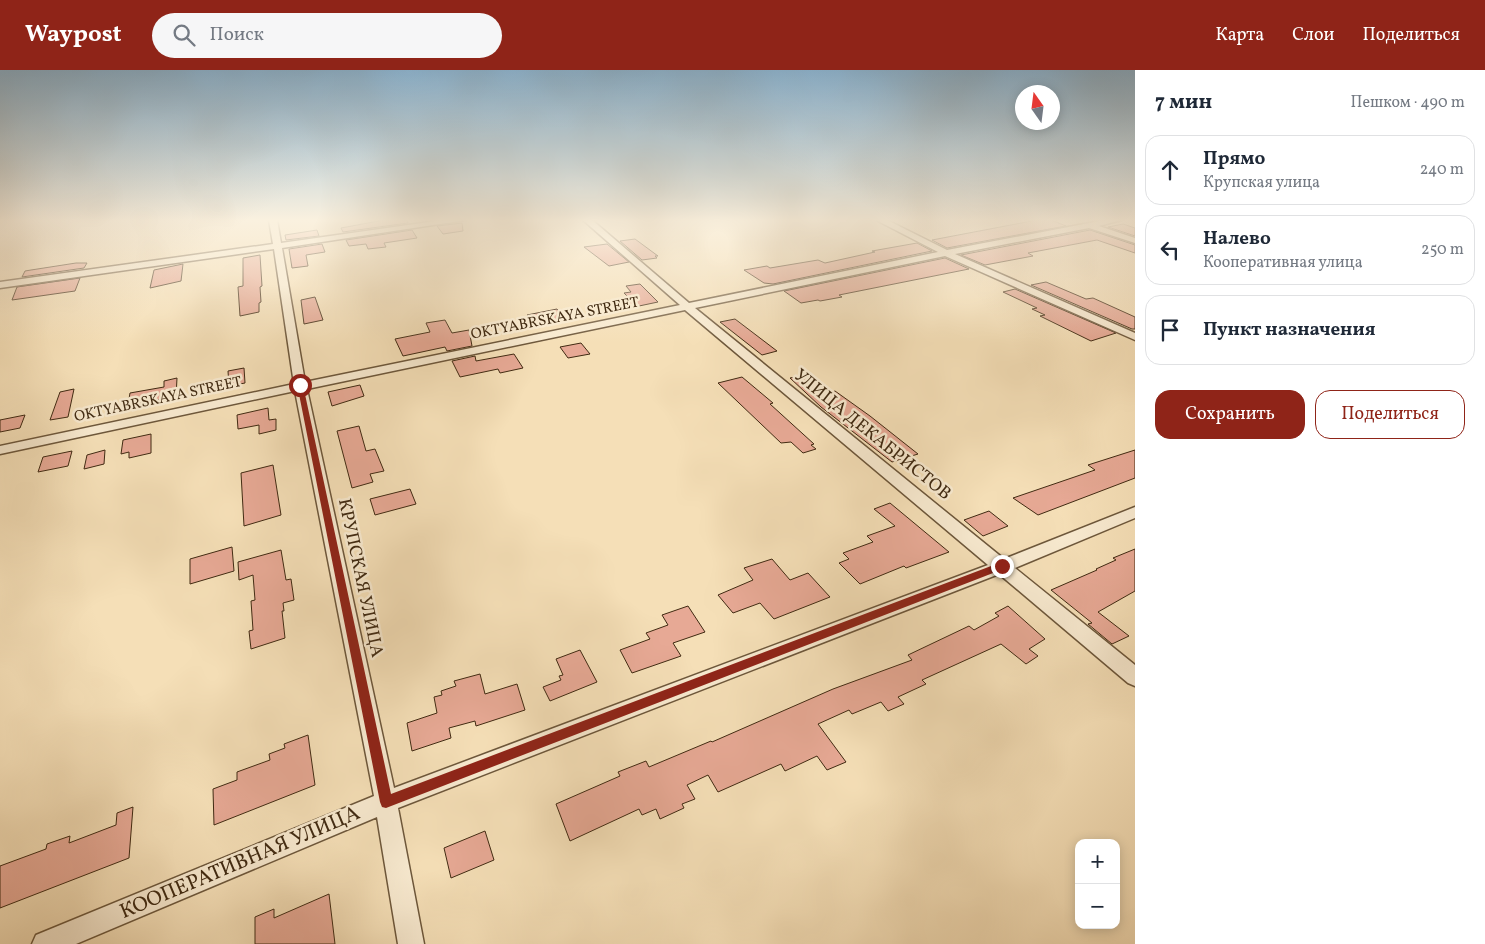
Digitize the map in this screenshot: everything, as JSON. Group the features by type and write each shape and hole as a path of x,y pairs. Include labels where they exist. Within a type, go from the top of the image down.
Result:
{"street":[{"path":"0,285 173,261"},
{"name":"КРУПСКАЯ УЛИЦА","path":"280,261 300,385 386,802 411,944"},
{"name":"УЛИЦА ДЕКАБРИСТОВ","path":"634,261 1135,676"},
{"name":"OKTYABRSKAYA STREET","path":"0,450 300,385 909,261"},
{"path":"964,261 1135,337"},
{"name":"КООПЕРАТИВНАЯ УЛИЦА","path":"45,944 386,802 1002,566 1135,512"}],"building":[{"path":"243,261 260,261 262,286 260,287 261,302 259,303 259,312 240,316 238,287 243,286"},
{"path":"291,261 307,261 308,266 292,268"},
{"path":"602,261 629,262 609,266"},
{"path":"813,261 825,263 835,261 885,261 773,284 764,283 744,270"},
{"path":"931,261 951,261 969,269 839,295 842,297 820,301 801,303 784,291"},
{"path":"975,261 1007,261 985,265"},
{"path":"87,263 84,268 22,277 25,271"},
{"path":"183,264 181,281 150,288 154,270"},
{"path":"80,278 75,291 12,300 17,287"},
{"path":"1046,282 1086,299 1093,298 1135,317 1135,329 1031,285"},
{"path":"640,284 658,302 620,310 610,301 628,297 624,293 631,292 626,286"},
{"path":"1015,289 1116,333 1091,341 1040,316 1045,315 1032,309 1037,308 1003,292"},
{"path":"315,297 323,320 304,324 301,300"},
{"path":"557,309 566,320 537,327 527,315"},
{"path":"735,319 777,351 762,355 720,322"},
{"path":"445,320 452,333 469,330 472,346 447,351 445,347 403,356 395,339 430,332 426,323"},
{"path":"581,343 590,354 568,358 560,347"},
{"path":"514,354 523,368 500,373 498,369 460,377 452,361 475,356 476,361"},
{"path":"244,368 245,383 229,386 228,371"},
{"path":"809,374 832,392 835,391 870,416 918,454 892,462 821,407 790,378"},
{"path":"742,377 773,403 770,404 814,444 811,445 816,449 803,453 791,442 781,443 718,383"},
{"path":"177,378 176,397 128,405 130,393 164,387 164,381"},
{"path":"360,385 364,396 332,406 328,392"},
{"path":"74,389 68,417 50,420 60,392"},
{"path":"268,408 269,420 276,419 276,430 259,434 259,425 238,429 237,415"},
{"path":"25,415 20,428 0,432 0,420"},
{"path":"359,426 366,451 375,449 384,471 370,474 373,482 352,488 337,431"},
{"path":"151,434 151,453 129,458 129,452 121,454 123,440"},
{"path":"105,450 104,464 84,469 87,455"},
{"path":"1135,450 1135,478 1038,515 1013,498 1095,470 1088,465"},
{"path":"72,451 68,466 38,472 43,457"},
{"path":"273,465 281,515 244,526 241,473"},
{"path":"410,489 416,504 375,515 370,499"},
{"path":"890,503 949,552 906,568 904,566 860,584 839,563 849,559 843,553 873,542 867,536 895,526 874,509"},
{"path":"989,511 1008,526 983,536 964,520"},
{"path":"232,547 234,571 190,584 190,559"},
{"path":"1135,549 1135,591 1098,612 1129,636 1112,644 1088,624 1092,623 1051,590 1097,570 1116,560 1113,558"},
{"path":"281,550 286,580 291,579 294,600 283,603 285,638 251,649 249,631 253,630 251,601 255,600 253,575 239,580 238,562"},
{"path":"772,559 790,580 808,573 830,597 774,619 760,603 733,613 718,595 753,580 744,568"},
{"path":"688,606 705,632 673,643 681,656 632,673 620,650 650,639 646,633 668,625 662,615"},
{"path":"1008,606 1045,639 1029,649 1038,656 1026,664 1001,644 922,680 926,684 898,697 904,704 888,711 881,702 852,714 849,710 818,724 846,762 827,770 817,756 785,771 781,764 718,792 708,775 687,785 695,799 682,804 684,808 660,819 656,809 642,815 639,809 570,841 556,804 620,776 618,772 646,761 649,767 712,742 833,689 912,660 908,655 969,626 974,630 999,616 995,613"},
{"path":"580,650 597,682 550,701 543,687 561,680 559,676 563,675 556,659"},
{"path":"480,674 485,694 517,684 525,710 476,726 475,721 449,728 451,738 412,751 407,723 437,713 434,697 442,695 441,691 456,686 454,681"},
{"path":"308,735 315,785 214,825 213,789 237,780 237,772 270,760 269,754 285,748 284,744"},
{"path":"133,807 129,858 0,908 0,866 46,849 47,844 70,836 69,843 116,825 117,813"},
{"path":"485,831 494,860 451,878 444,848"},
{"path":"329,894 335,944 255,944 255,917 274,909 274,918"}],"route":[{"path":"300,385 386,802 1002,566"}]}
